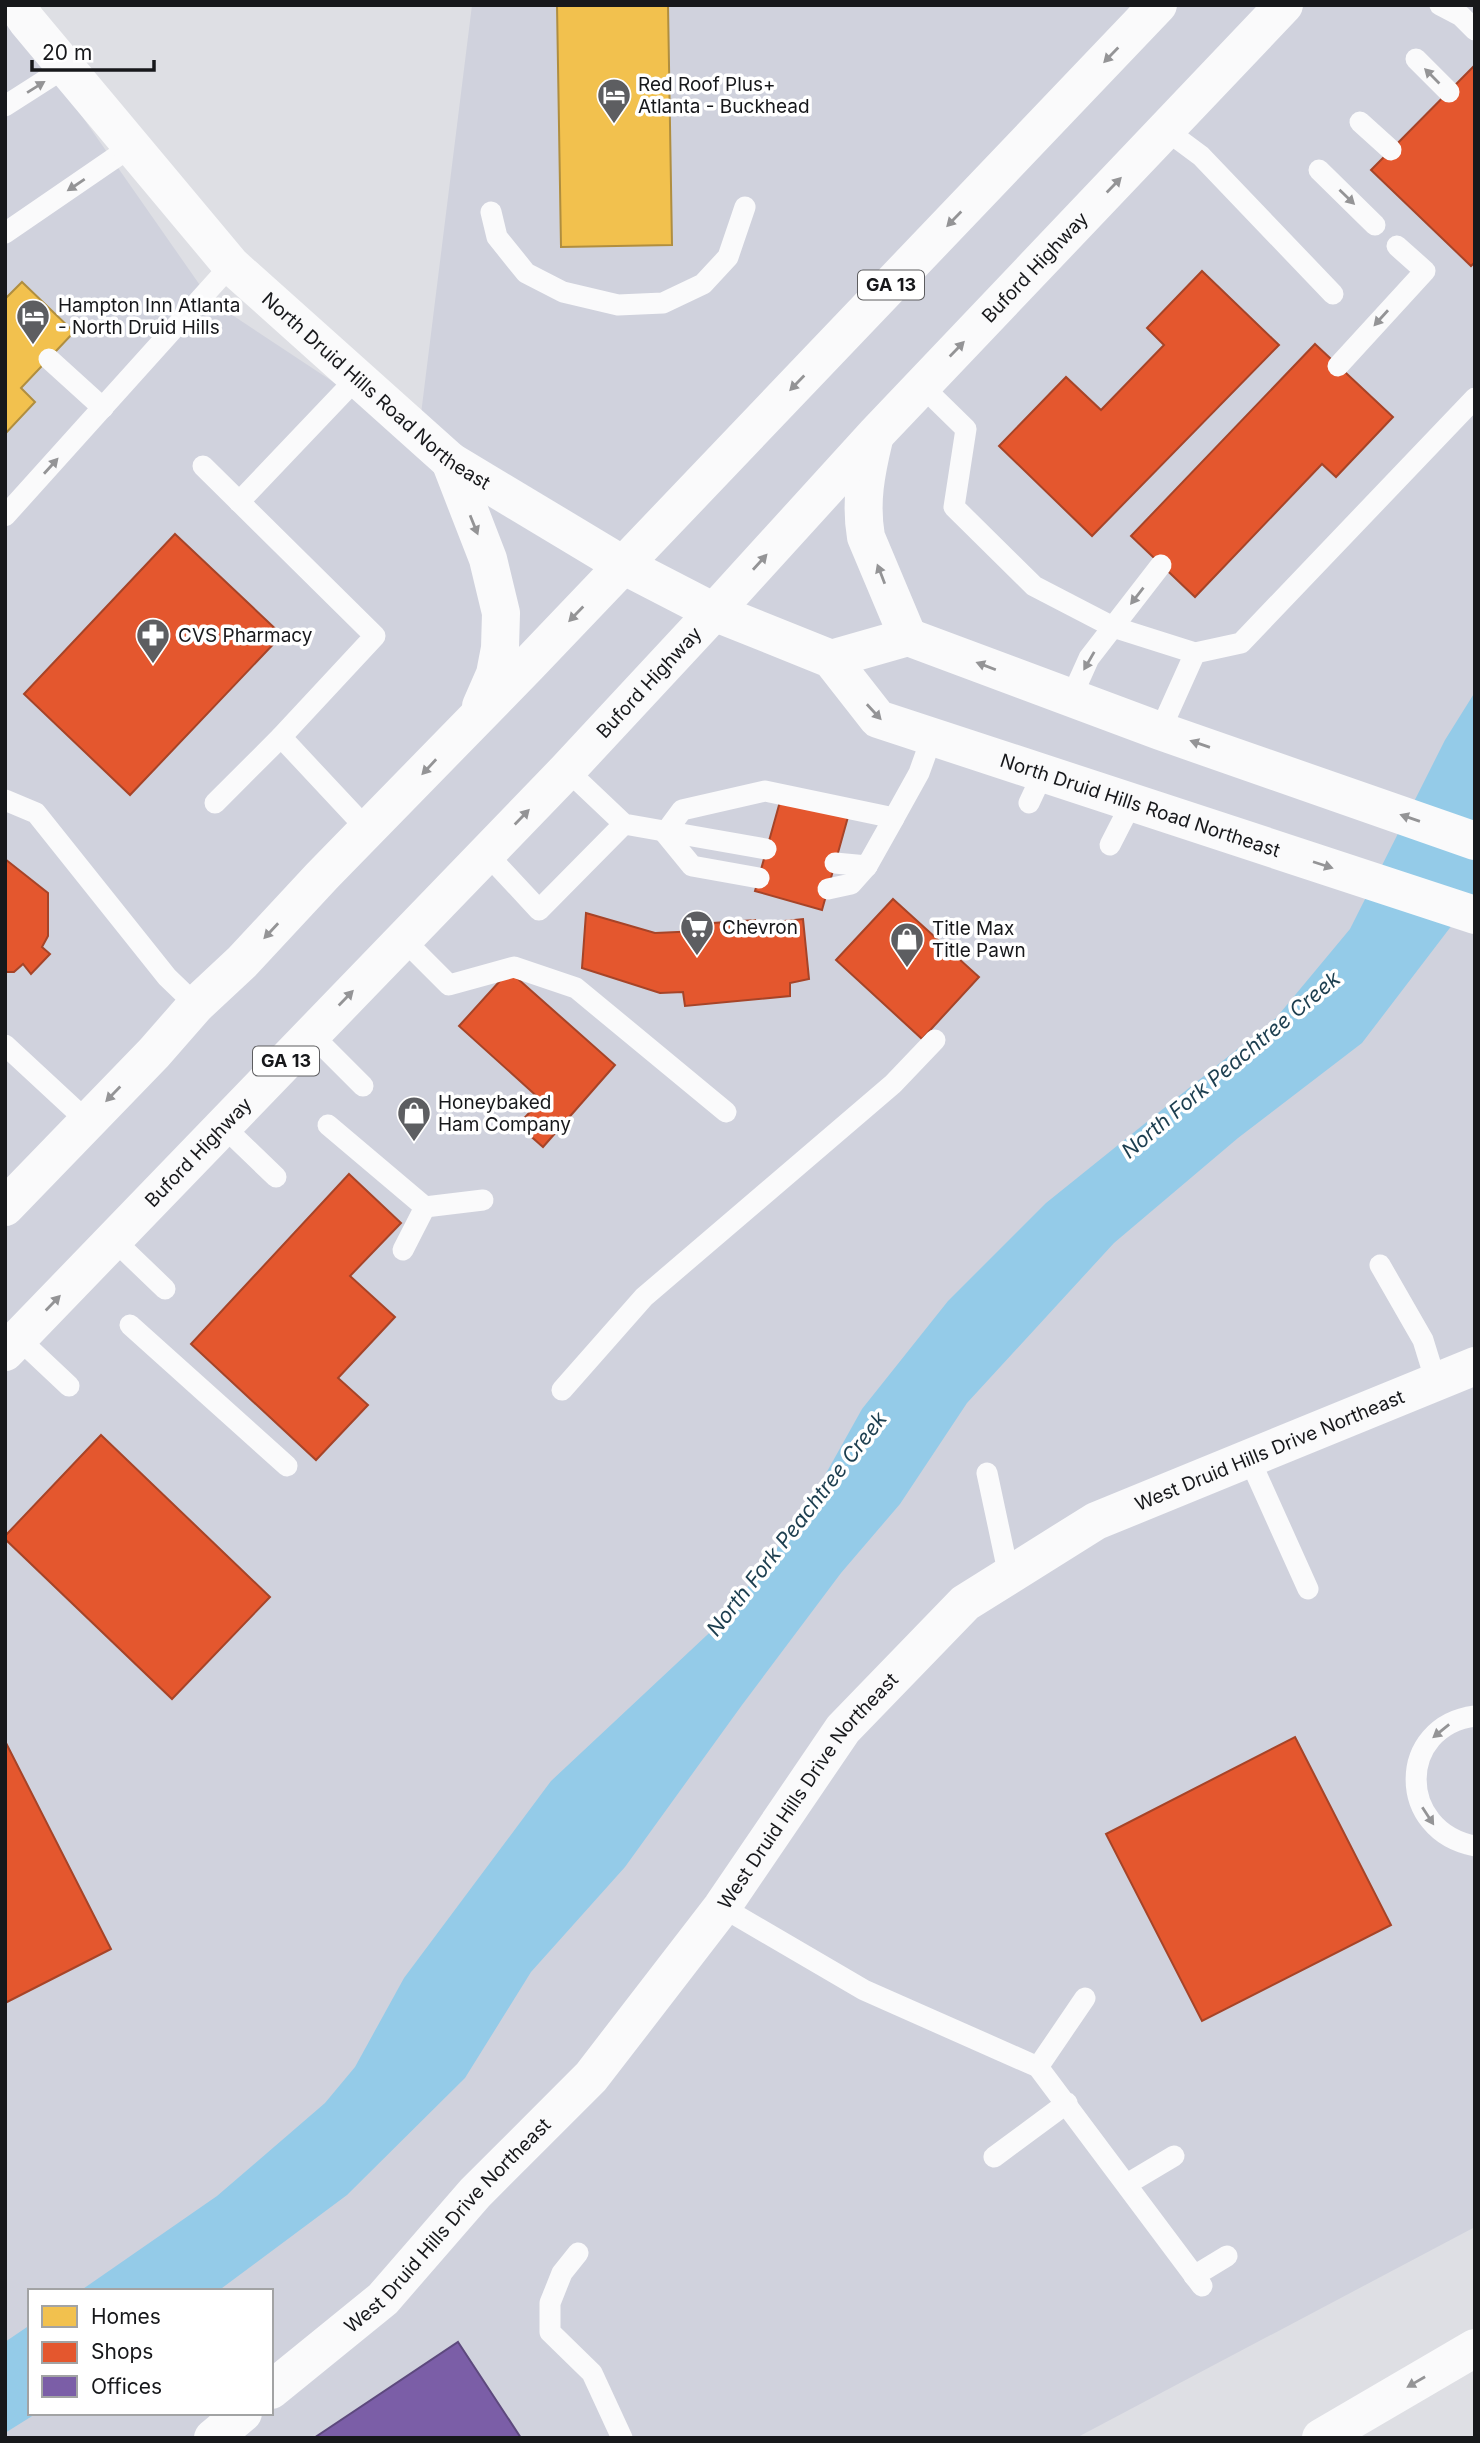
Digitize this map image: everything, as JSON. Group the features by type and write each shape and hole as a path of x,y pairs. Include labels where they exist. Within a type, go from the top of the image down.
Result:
{"main road":[{"name":"North Druid Hills Road Northeast","path":"16,5 231,265 450,461 623,565 714,612 831,659 878,719 932,737 1036,788 1132,802 1475,915"},
{"name":"GA 13","path":"5,1208 196,1005 242,962 1158,5"},
{"name":"Buford Highway","path":"12,1345 567,770 876,434 1284,5"},
{"path":"876,434 863,484 863,521 866,537 908,636"},
{"path":"450,461 488,559 501,613 500,648 495,674 476,717"},
{"path":"831,659 908,636 1160,731 1475,841"},
{"name":"West Druid Hills Drive Northeast","path":"273,2388 383,2299 475,2193 591,2077 722,1908 843,1729 965,1603 1096,1521 1475,1366"},
{"path":"1321,2438 1475,2348"},
{"path":"212,2438 241,2415"}],"lane":[{"path":"1440,5 1461,16 1475,30"},
{"path":"1416,59 1449,92"},
{"path":"5,106 66,67"},
{"path":"1360,122 1391,150"},
{"path":"1166,130 1201,156 1333,294"},
{"path":"5,233 132,146"},
{"path":"1319,170 1375,225"},
{"path":"491,212 497,237 526,273 564,292 618,304 663,303 703,284 728,257 745,207"},
{"path":"1338,366 1424,271 1397,246"},
{"path":"5,516 231,265"},
{"path":"49,359 103,408"},
{"path":"239,502 357,378"},
{"path":"922,386 966,429 954,507 1034,586 1113,627 1195,653 1241,643 1475,398"},
{"path":"203,467 375,636 215,803"},
{"path":"1071,698 1089,658 1161,565"},
{"path":"1160,731 1195,653"},
{"path":"281,737 367,829"},
{"path":"828,888 851,884 867,866 919,773 932,737"},
{"path":"567,770 624,824 766,849"},
{"path":"665,833 682,810 765,791 894,818"},
{"path":"5,800 36,813 167,977 196,1005"},
{"path":"1110,845 1132,802"},
{"path":"486,853 539,910 624,824"},
{"path":"665,833 692,866 758,878"},
{"path":"835,863 867,866"},
{"path":"403,939 449,985 514,967 576,988 726,1112"},
{"path":"311,1034 363,1086"},
{"path":"562,1390 644,1297 892,1084 935,1040"},
{"path":"5,1045 88,1121"},
{"path":"328,1125 425,1207 483,1200"},
{"path":"223,1126 276,1177"},
{"path":"403,1250 425,1207"},
{"path":"113,1240 165,1289"},
{"path":"1380,1265 1423,1340 1436,1382"},
{"path":"130,1325 287,1466"},
{"path":"12,1345 69,1386"},
{"path":"1249,1458 1308,1589"},
{"path":"987,1472 1009,1576"},
{"path":"1475,1716 1464,1717 1444,1726 1429,1741 1419,1760 1416,1780 1419,1801 1429,1820 1443,1834 1461,1844 1475,1846"},
{"path":"722,1908 864,1990 1038,2067 1198,2281 1227,2256"},
{"path":"1038,2067 1085,1998"},
{"path":"994,2157 1067,2103"},
{"path":"1127,2184 1174,2156"},
{"path":"578,2253 562,2273 550,2303 551,2332 592,2373 622,2438"}],"shaded area":[{"path":"472,5 1475,5 1475,2227 1076,2438 5,2438 5,6 211,301 418,438"}],"water":[{"name":"North Fork Peachtree Creek","path":"1475,692 1475,895 1362,1043 1238,1138 1114,1243 967,1403 900,1504 841,1573 625,1867 531,1972 465,2078 347,2195 221,2289 83,2289 217,2196 325,2103 355,2067 404,1978 551,1781 722,1621 805,1511 862,1409 948,1301 1046,1203 1276,1018 1350,929 1445,740"},
{"path":"28,2326 28,2415 34,2415 5,2433 5,2342"}],"building: Homes":[{"name":"Red Roof Plus+ Atlanta - Buckhead","path":"557,5 668,5 672,245 561,247"},
{"name":"Hampton Inn Atlanta - North Druid Hills","path":"22,282 74,332 21,388 35,402 5,434 5,299"}],"building: Shops":[{"path":"1475,65 1475,262 1471,266 1371,170"},
{"path":"1202,271 1279,345 1092,536 999,446 1066,377 1101,410 1164,345 1147,328"},
{"path":"1315,344 1393,417 1336,477 1322,464 1195,597 1131,536"},
{"name":"CVS Pharmacy","path":"175,534 282,635 130,795 24,694"},
{"path":"781,798 848,817 822,910 755,891"},
{"path":"5,859 48,893 48,936 42,947 50,954 31,974 23,964 14,972 5,972"},
{"name":"Title Max Title Pawn","path":"893,899 979,977 922,1039 836,960"},
{"path":"586,913 655,933 700,931 699,924 755,920 755,924 803,919 809,979 790,983 790,996 685,1006 683,992 660,993 582,968"},
{"path":"509,971 615,1065 543,1147 518,1125 541,1100 459,1026"},
{"path":"349,1174 401,1223 350,1276 395,1317 338,1378 368,1405 316,1460 191,1344"},
{"path":"101,1435 270,1597 172,1699 5,1539"},
{"path":"1295,1737 1391,1925 1202,2021 1106,1834"},
{"path":"5,1741 111,1949 5,2003"}],"building: Offices":[{"path":"458,2342 521,2438 314,2438"}],"place":[{"name":"Red Roof Plus+ Atlanta - Buckhead","path":"614,125"},
{"name":"Hampton Inn Atlanta - North Druid Hills","path":"33,346"},
{"name":"CVS Pharmacy","path":"153,665"},
{"name":"Chevron","path":"697,957"},
{"name":"Title Max Title Pawn","path":"907,969"},
{"name":"Honeybaked Ham Company","path":"414,1143"}]}
